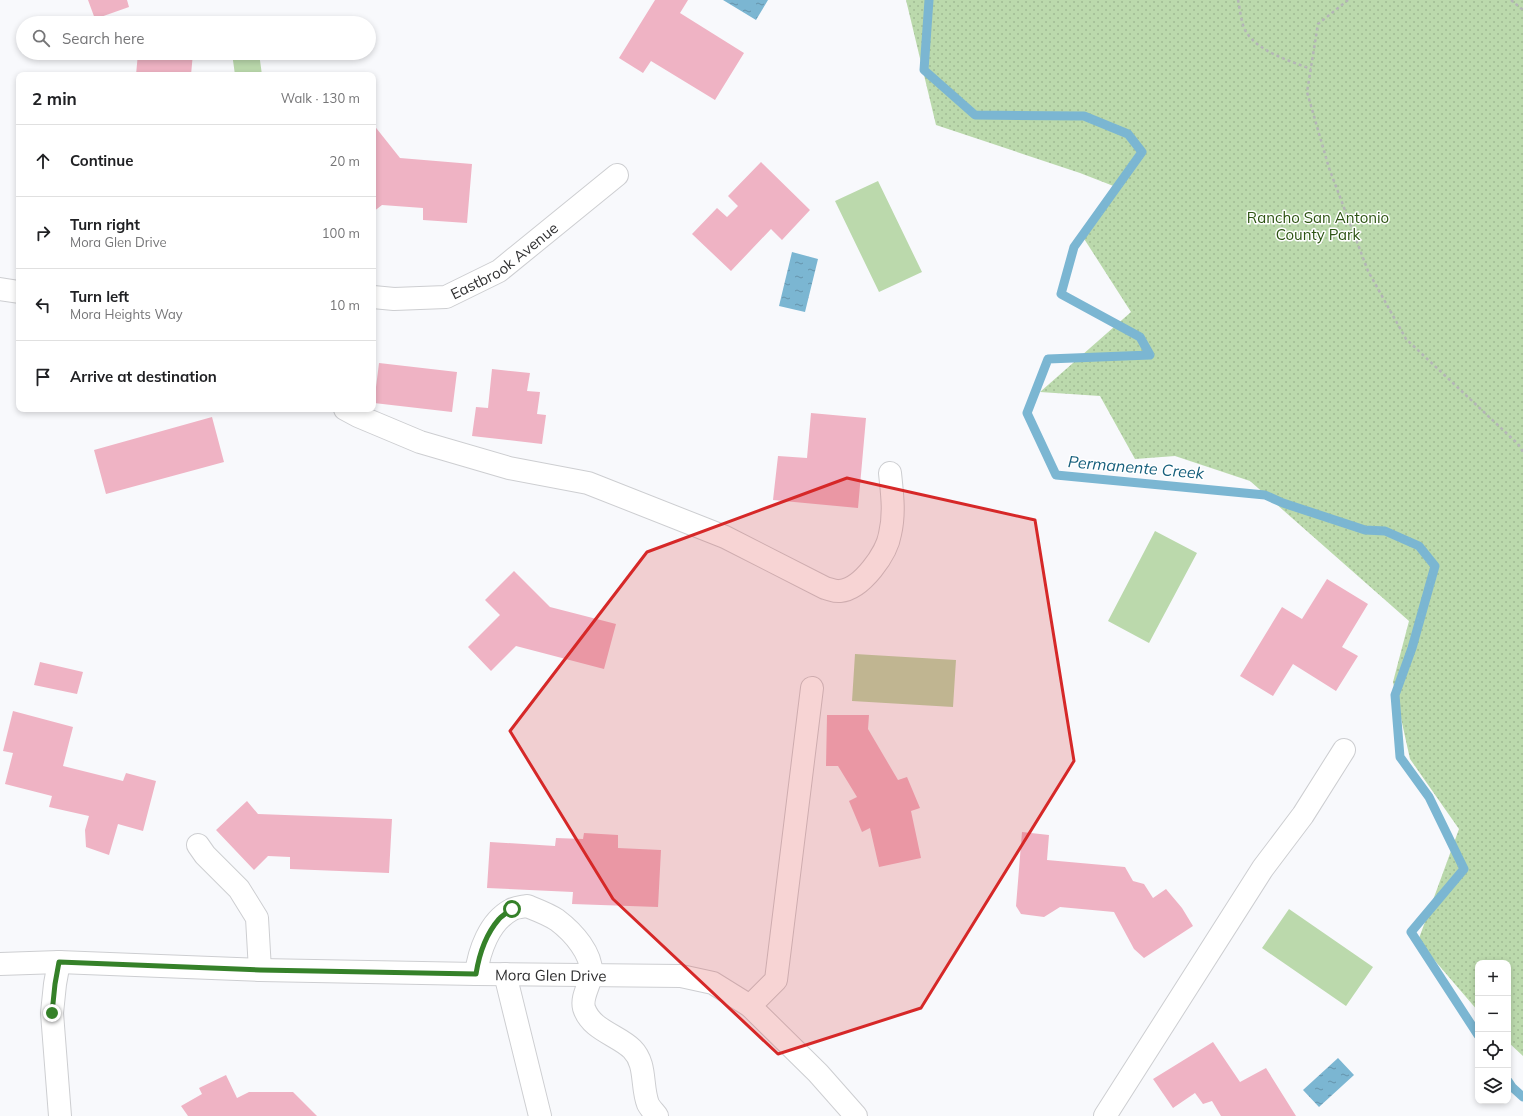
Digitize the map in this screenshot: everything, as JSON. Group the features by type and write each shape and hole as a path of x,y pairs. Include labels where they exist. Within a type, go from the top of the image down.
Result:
{"street":[{"name":"Eastbrook Avenue","path":"376,297 394,299 446,297 498,271 617,175"},
{"path":"0,289 16,292"},
{"path":"351,412 420,442 510,468 588,483 726,537 825,588 840,591 856,584 869,574 878,561 890,535 893,507 890,473"},
{"path":"750,1006 776,980 812,688"},
{"path":"1105,1116 1263,868 1303,815 1344,750"},
{"path":"198,845 239,889 257,918 260,970"},
{"path":"476,974 478,956 489,934 499,919 512,909 527,906 557,920 570,931 589,958 591,975 585,994 584,1007 592,1021 601,1029 632,1049 641,1062 648,1104 657,1116"},
{"path":"59,962 52,1013 60,1116"},
{"name":"Mora Glen Drive","path":"0,964 59,962 260,970 681,976 713,983 750,1006 818,1073 856,1116"},
{"path":"505,974 540,1116"}],"path":[{"path":"1238,0 1245,30 1255,44 1285,59 1311,69"},
{"path":"1348,0 1318,24 1307,92 1329,168 1368,271 1406,339 1518,444 1523,452"},
{"path":"1511,0 1523,10"}],"highlighted area":[{"path":"847,478 1035,520 1074,761 921,1008 778,1054 613,899 510,731 647,552"}],"green space":[{"name":"Rancho San Antonio County Park","path":"906,0 1523,0 1523,1056 1511,1045 1511,960 1475,960 1475,1008 1418,941 1459,829 1410,759 1393,682 1409,621 1250,481 1175,456 1135,459 1100,396 1040,392 1131,312 1081,234 1116,187 1080,173 936,125"},
{"path":"233,60 260,60 262,72 235,72"},
{"path":"878,181 922,272 879,292 835,201"},
{"path":"1155,531 1197,553 1149,643 1108,621"},
{"path":"855,654 956,660 953,707 852,701"},
{"path":"1289,909 1373,967 1346,1006 1262,948"}],"water":[{"path":"723,0 768,0 756,20"},
{"path":"792,252 818,259 805,312 779,306"},
{"path":"1338,1058 1354,1075 1319,1107 1303,1090"}],"building":[{"path":"88,0 127,0 129,7 104,16 94,16"},
{"path":"655,0 688,0 680,13 744,53 715,100 651,61 643,73 619,58"},
{"path":"137,60 192,60 191,72 136,72"},
{"path":"376,128 400,158 472,164 467,223 423,220 423,208 382,205 376,210"},
{"path":"761,162 810,210 782,240 771,229 731,271 692,234 717,208 727,217 738,206 728,196"},
{"path":"379,363 457,372 452,412 376,403 376,387"},
{"path":"492,369 530,373 527,391 540,392 537,414 546,415 542,444 472,436 476,407 488,408"},
{"path":"811,413 866,418 858,508 773,500 778,456 807,458"},
{"path":"212,417 224,462 106,494 94,450"},
{"path":"514,571 550,607 616,624 604,669 516,646 491,671 468,647 500,615 485,600"},
{"path":"1327,579 1368,604 1342,647 1358,656 1336,691 1293,664 1273,696 1240,676 1282,607 1302,619"},
{"path":"40,662 83,672 77,694 34,685"},
{"path":"13,711 73,727 63,766 123,781 126,773 156,781 143,831 118,824 109,855 86,847 85,830 89,816 49,807 52,796 5,784 13,753 3,751"},
{"path":"827,715 869,715 868,729 898,780 907,777 920,808 911,811 921,858 879,867 870,828 862,832 849,801 857,797 838,766 826,766"},
{"path":"247,801 258,814 392,819 389,873 290,869 290,857 268,856 254,870 216,830"},
{"path":"1022,832 1049,835 1047,860 1125,867 1133,881 1144,884 1153,898 1166,889 1182,908 1193,926 1144,958 1134,949 1114,912 1060,907 1044,917 1021,914 1016,906"},
{"path":"584,833 618,835 618,848 661,850 658,907 572,904 573,892 487,888 490,842 555,846 556,838 583,839"},
{"path":"1213,1042 1240,1082 1266,1068 1296,1116 1221,1116 1212,1101 1203,1104 1195,1093 1173,1108 1153,1079"},
{"path":"226,1075 237,1098 249,1092 293,1092 317,1116 188,1116 181,1106 202,1094 199,1088"}],"waterway":[{"name":"Permanente Creek","path":"929,0 924,70 975,115 1084,116 1128,134 1142,152 1074,247 1061,294 1140,337 1150,355 1048,359 1027,413 1056,475 1265,495 1283,503 1365,530 1385,531 1419,546 1435,566 1412,648 1395,695 1400,757 1429,797 1464,869 1411,932 1476,1032"},
{"name":"Permanente Creek","path":"1511,1086 1523,1097"}],"route":[{"path":"52,1013 59,962 260,970 476,974 478,956 489,934 499,919 512,909"}]}
